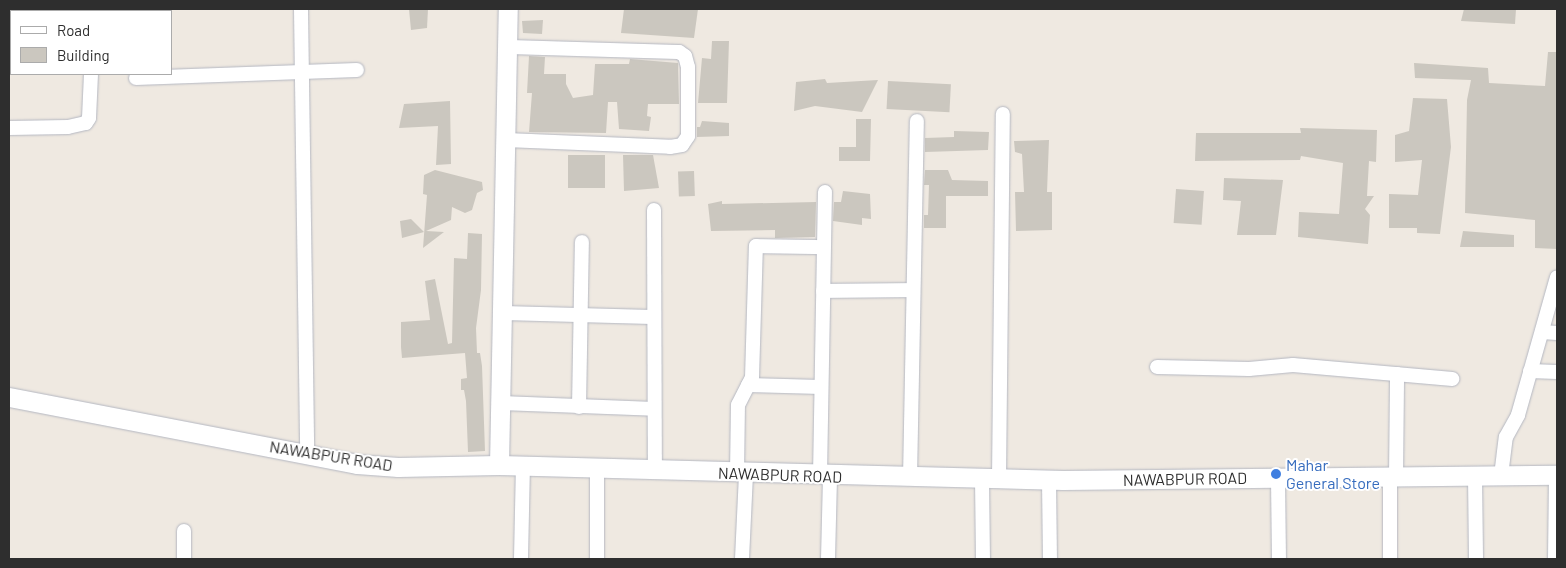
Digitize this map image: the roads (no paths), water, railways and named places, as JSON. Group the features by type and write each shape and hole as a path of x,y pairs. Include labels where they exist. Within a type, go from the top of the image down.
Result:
{"street":[{"path":"301,9 307,454"},
{"path":"499,465 508,9"},
{"path":"506,140 676,146 682,145 688,136 688,67 685,56 679,52 508,47"},
{"path":"136,78 357,70"},
{"path":"9,128 68,127 86,123 89,118 91,75"},
{"path":"983,559 991,479 1003,114"},
{"path":"910,478 916,121"},
{"path":"824,192 821,387 828,559"},
{"path":"654,210 655,470"},
{"path":"579,407 582,242"},
{"path":"742,559 742,474 738,405 752,378 756,246 823,247"},
{"path":"1502,476 1506,437 1518,415 1557,277"},
{"path":"823,291 913,290"},
{"path":"501,313 654,317"},
{"path":"1542,332 1557,334"},
{"path":"1157,367 1249,369 1293,365 1452,379"},
{"path":"1530,371 1557,372"},
{"path":"1390,559 1397,374"},
{"path":"748,385 821,387"},
{"name":"NAWABPUR ROAD","path":"9,397 357,464 398,467 499,465 742,474 1049,480 1556,475"},
{"path":"501,403 654,409"},
{"path":"521,559 523,467"},
{"path":"597,470 597,559"},
{"path":"1556,475 1556,559"},
{"path":"1475,476 1476,559"},
{"path":"1278,478 1279,559"},
{"path":"1049,480 1050,559"},
{"path":"184,531 184,559"}],"place":[{"name":"Mahar General Store","path":"1276,474"}]}
